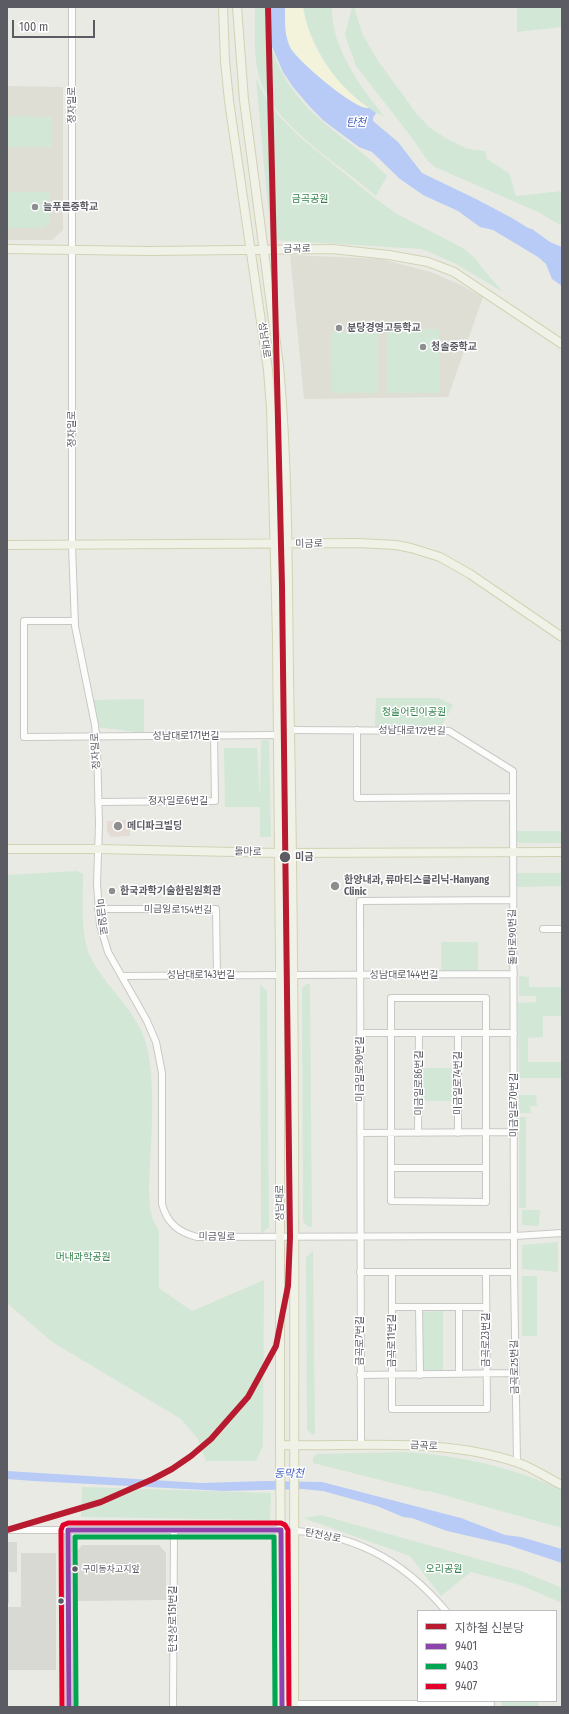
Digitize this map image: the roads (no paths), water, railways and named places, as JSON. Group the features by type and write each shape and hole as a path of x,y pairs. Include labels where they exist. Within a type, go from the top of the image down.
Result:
{"main road":[{"name":"성남대로","path":"223,7 225,61 229,101 268,370 271,408 277,644 279,853 282,1706"},
{"name":"성남대로","path":"238,7 244,100 283,407 288,544 294,975 294,1706"},
{"name":"금곡로","path":"7,250 332,249 389,255 428,262 454,272 562,344"},
{"name":"미금로","path":"7,545 370,543 396,545 440,557 562,637"},
{"name":"돌마로","path":"7,849 99,849 279,853 562,852"},
{"name":"금곡로","path":"280,1445 433,1446 460,1449 518,1462 562,1485"}],"street":[{"name":"정자일로","path":"72,7 72,545 75,620 78,647 96,736 99,849"},
{"name":"성남대로171번길","path":"75,620 24,621 24,737 277,735"},
{"name":"성남대로172번길","path":"290,730 450,731 513,771 513,852"},
{"path":"357,730 357,798 513,797"},
{"name":"정자일로6번길","path":"98,802 215,801 214,736"},
{"name":"미금일로","path":"99,849 97,884 100,930 115,965 147,1021 156,1042 161,1061 162,1074 162,1204 169,1221 182,1232 197,1237 515,1236 562,1234"},
{"name":"돌마로90번길","path":"513,852 514,974"},
{"name":"돌마로90번길","path":"360,901 513,900"},
{"name":"미금일로90번길","path":"360,901 360,1237"},
{"name":"미금일로154번길","path":"98,909 216,909 217,975"},
{"path":"543,930 562,929"},
{"name":"성남대로144번길","path":"294,975 514,974"},
{"name":"미금일로70번길","path":"514,974 515,1236"},
{"name":"성남대로143번길","path":"122,976 280,975"},
{"path":"390,998 486,998 486,1202 391,1201 391,1033 390,998"},
{"path":"360,1033 514,1033"},
{"name":"미금일로86번길","path":"418,1133 419,1033"},
{"name":"미금일로74번길","path":"458,1033 458,1133"},
{"path":"360,1133 514,1132"},
{"path":"390,1168 486,1168"},
{"name":"금곡로25번길","path":"515,1236 515,1374 518,1462"},
{"name":"금곡로7번길","path":"360,1237 361,1445"},
{"path":"360,1272 514,1272"},
{"name":"금곡로11번길","path":"392,1272 392,1409 432,1409"},
{"name":"금곡로23번길","path":"432,1409 487,1409 486,1272"},
{"name":"금곡로11번길","path":"392,1307 435,1307"},
{"path":"419,1307 420,1375"},
{"name":"금곡로23번길","path":"435,1307 486,1307"},
{"path":"458,1374 459,1307"},
{"name":"금곡로11번길","path":"360,1375 432,1374"},
{"name":"금곡로23번길","path":"432,1374 486,1374"},
{"path":"486,1374 515,1374"},
{"name":"탄천상로","path":"7,1530 281,1530 351,1541 378,1554 414,1578 445,1610"},
{"path":"68,1530 69,1707"},
{"name":"탄천상로151번길","path":"173,1707 174,1530"},
{"path":"282,1706 491,1704"}],"water":[{"name":"탄천","path":"266,7 285,7 285,27 290,47 314,73 327,84 352,102 362,107 369,108 376,113 373,121 398,142 422,173 512,218 532,229 550,242 562,247 562,286 552,279 546,264 538,257 493,230 480,227 458,211 423,195 400,179 372,152 359,147 324,121 293,87 283,72 270,42"},
{"path":"7,1471 201,1483 265,1481 322,1482 461,1518 505,1535 521,1537 562,1549 562,1563 508,1545 447,1531 412,1518 403,1517 377,1506 323,1491 302,1489 224,1491 33,1481 7,1479"}],"metro line":[{"name":"신분당","path":"7,1530 101,1502 153,1479 172,1469 191,1456 211,1439 248,1397 276,1346 288,1286 290,1237 282,586 268,7"}],"place":[{"name":"늘푸른중학교","path":"35,207"},
{"name":"분당경영고등학교","path":"339,328"},
{"name":"청솔중학교","path":"423,347"},
{"name":"메디파크빌딩","path":"118,826"},
{"name":"미금","path":"285,857"},
{"name":"한양내과, 류마티스클리닉-Hanyang Clinic","path":"335,886"},
{"name":"한국과학기술한림원회관","path":"112,891"},
{"name":"구미동차고지앞","path":"75,1569"}],"park label":[{"name":"금곡공원","path":"310,199"},
{"name":"청솔어린이공원","path":"414,712"},
{"name":"머내과학공원","path":"83,1257"},
{"name":"오리공원","path":"444,1569"}],"water label":[{"name":"동막천","path":"289,1474"}]}
